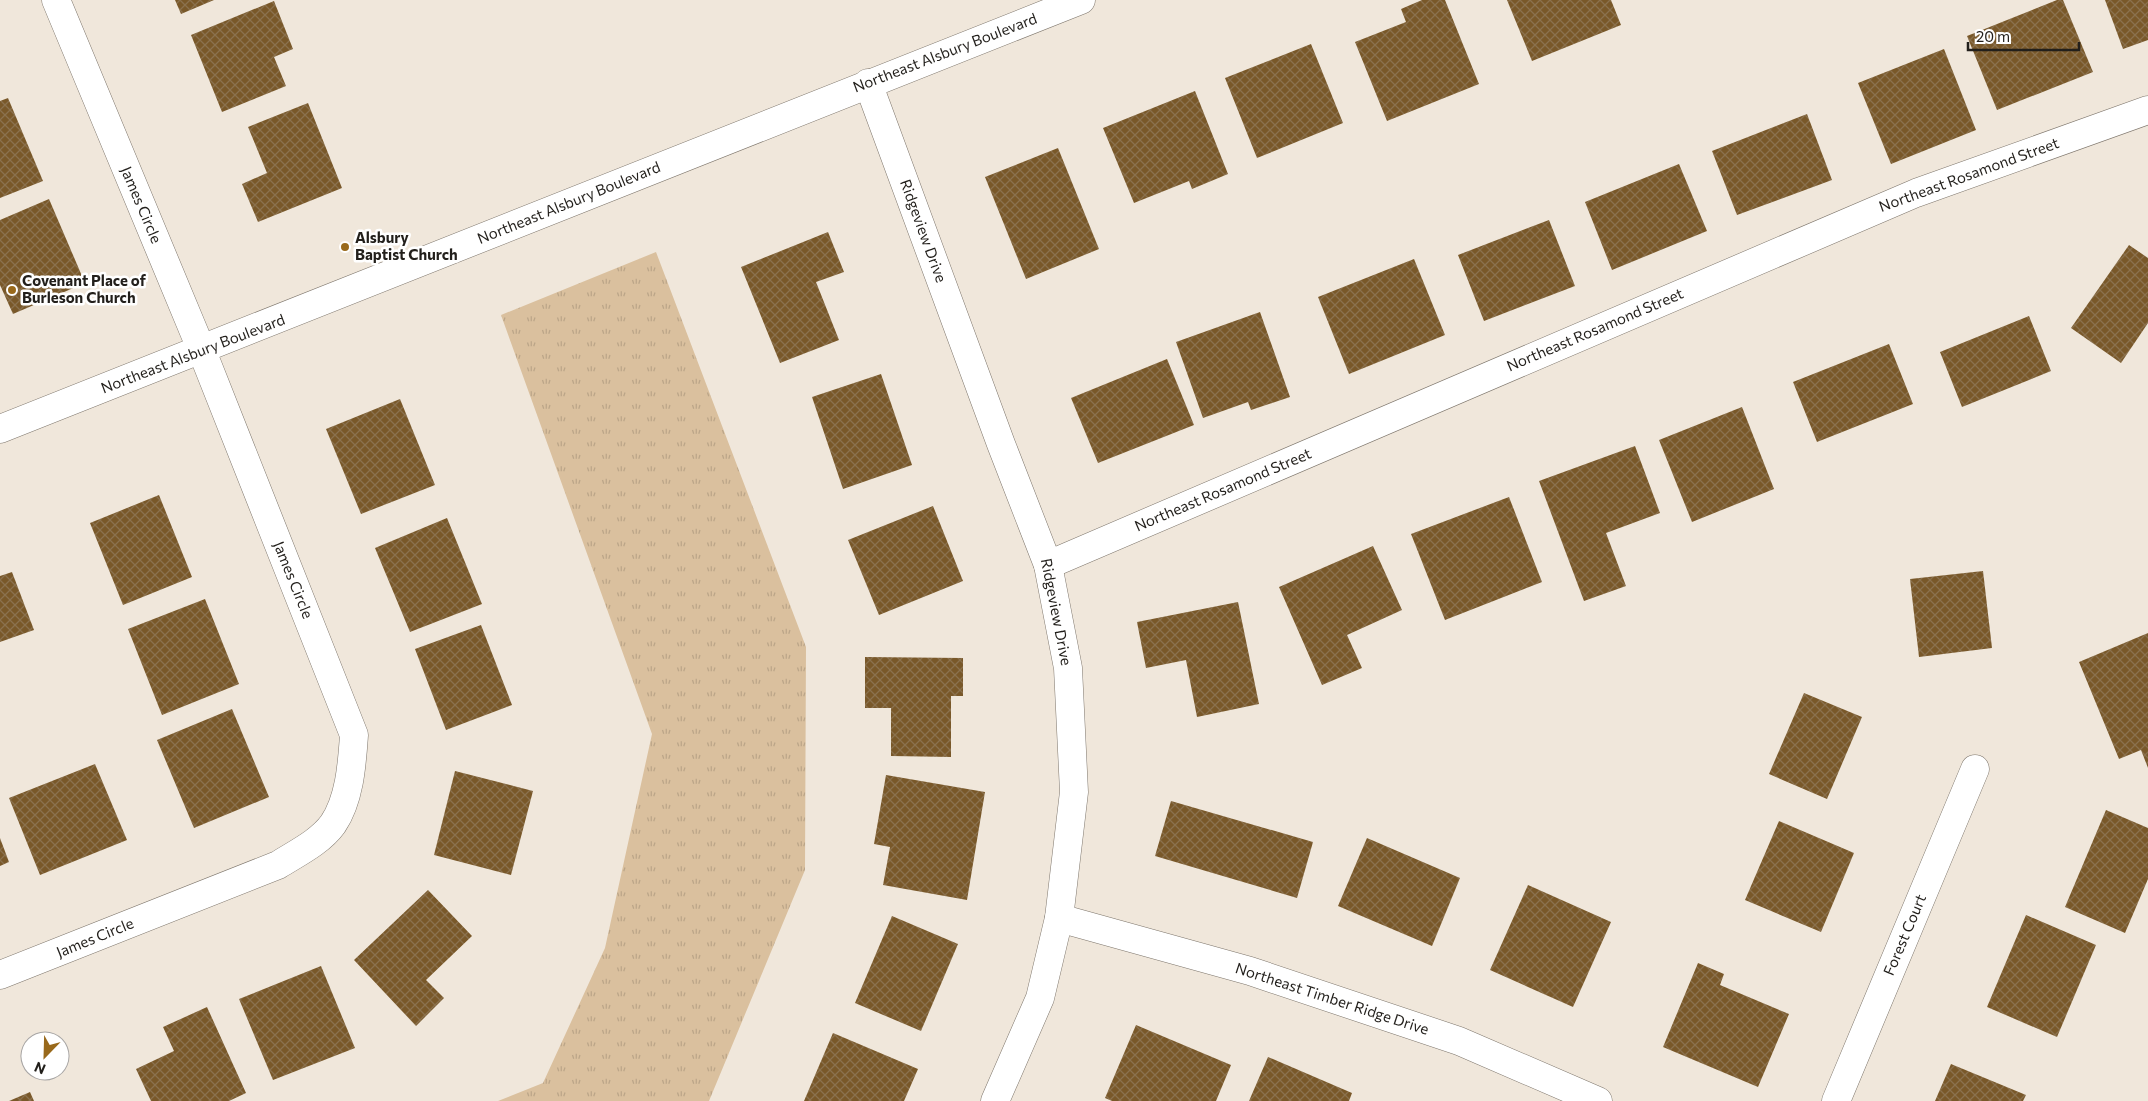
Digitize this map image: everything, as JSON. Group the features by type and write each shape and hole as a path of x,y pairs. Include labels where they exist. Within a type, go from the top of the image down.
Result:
{"street":[{"name":"James Circle","path":"0,975 278,865 314,843 333,823 346,794 354,735 202,351 56,0"},
{"name":"Northeast Alsbury Boulevard","path":"0,429 202,351 868,83 1081,0"},
{"name":"Ridgeview Drive","path":"868,83 1001,444 1048,565 1068,668 1074,792 1059,918 1040,998 995,1101"},
{"name":"Northeast Rosamond Street","path":"1048,565 1916,193 2148,110"},
{"name":"Forest Court","path":"1836,1101 1975,769"},
{"name":"Northeast Timber Ridge Drive","path":"1059,918 1250,972 1450,1038 1598,1101"}],"green space":[{"path":"656,252 806,647 805,870 709,1101 498,1101 543,1083 605,948 652,734 501,315"}],"building":[{"path":"175,0 214,0 181,14"},
{"path":"1422,0 1445,0 1479,84 1387,121 1355,42 1406,22 1401,9"},
{"path":"1507,0 1611,0 1621,25 1532,61"},
{"path":"2057,0 2063,0 2093,72 1997,110 1967,36"},
{"path":"2105,0 2148,0 2148,40 2123,49"},
{"path":"274,1 293,49 274,57 286,86 222,112 191,35"},
{"path":"1311,44 1343,123 1257,158 1225,78"},
{"path":"1944,49 1976,130 1891,164 1858,83"},
{"path":"1195,91 1228,174 1192,189 1189,181 1134,203 1103,128"},
{"path":"8,98 43,181 0,198 0,101"},
{"path":"308,103 342,188 258,222 242,184 267,173 248,127"},
{"path":"1807,114 1832,180 1737,215 1712,151"},
{"path":"1058,148 1099,249 1026,279 985,177"},
{"path":"1679,164 1707,231 1612,270 1585,202"},
{"path":"49,199 85,283 13,314 0,285 0,220"},
{"path":"1549,220 1575,286 1484,321 1458,255"},
{"path":"828,232 844,272 816,282 839,340 780,363 741,267"},
{"path":"2129,245 2148,258 2148,323 2121,363 2071,328"},
{"path":"1414,259 1445,335 1349,374 1318,297"},
{"path":"1260,312 1290,397 1251,410 1248,402 1203,418 1176,342"},
{"path":"2029,316 2051,371 1962,407 1940,352"},
{"path":"1889,344 1913,404 1817,442 1793,382"},
{"path":"1167,359 1194,425 1098,463 1071,398"},
{"path":"881,374 912,465 843,489 812,397"},
{"path":"400,399 435,485 361,514 326,429"},
{"path":"1742,407 1774,489 1692,522 1659,440"},
{"path":"1635,446 1660,513 1606,533 1626,586 1584,601 1539,481"},
{"path":"159,495 192,577 123,605 90,523"},
{"path":"1509,497 1542,582 1445,620 1411,534"},
{"path":"933,506 963,581 879,615 848,540"},
{"path":"447,518 482,604 410,632 375,548"},
{"path":"1373,546 1402,610 1347,635 1362,668 1322,685 1279,587"},
{"path":"1983,571 1992,648 1919,657 1910,579"},
{"path":"12,572 34,630 0,642 0,576"},
{"path":"205,599 239,684 162,715 128,629"},
{"path":"1238,602 1259,704 1197,717 1186,660 1146,668 1137,622"},
{"path":"481,625 512,705 446,730 415,649"},
{"path":"2148,633 2148,768 2141,750 2119,759 2079,662"},
{"path":"865,657 963,658 963,696 951,696 951,757 891,756 891,708 865,708"},
{"path":"1804,693 1862,717 1827,799 1769,774"},
{"path":"232,709 269,797 194,828 157,740"},
{"path":"95,764 127,840 40,875 9,798"},
{"path":"455,771 533,791 511,875 434,855"},
{"path":"886,775 985,792 967,900 883,885 890,847 874,844"},
{"path":"1171,801 1313,842 1297,898 1155,856"},
{"path":"2106,810 2148,828 2148,879 2125,933 2065,907"},
{"path":"1779,821 1854,853 1821,932 1745,900"},
{"path":"0,838 9,862 0,866"},
{"path":"1367,838 1460,878 1432,946 1338,906"},
{"path":"1528,885 1611,922 1573,1007 1490,970"},
{"path":"428,890 472,936 426,980 444,998 416,1026 354,960"},
{"path":"2026,915 2096,945 2057,1037 1987,1007"},
{"path":"892,916 958,944 921,1031 855,1003"},
{"path":"1698,963 1724,974 1720,985 1789,1014 1758,1087 1663,1047"},
{"path":"321,966 355,1048 273,1080 239,999"},
{"path":"207,1007 246,1093 229,1101 151,1101 136,1069 174,1051 163,1027"},
{"path":"1136,1025 1231,1065 1216,1101 1112,1101 1105,1098"},
{"path":"833,1033 918,1069 904,1101 804,1101"},
{"path":"1268,1057 1352,1093 1349,1101 1249,1101"},
{"path":"1951,1064 2026,1095 2023,1101 1935,1101"},
{"path":"30,1092 34,1101 9,1101"}],"place":[{"name":"Alsbury Baptist Church","path":"345,247"},
{"name":"Covenant Place of Burleson Church","path":"12,290"}]}
